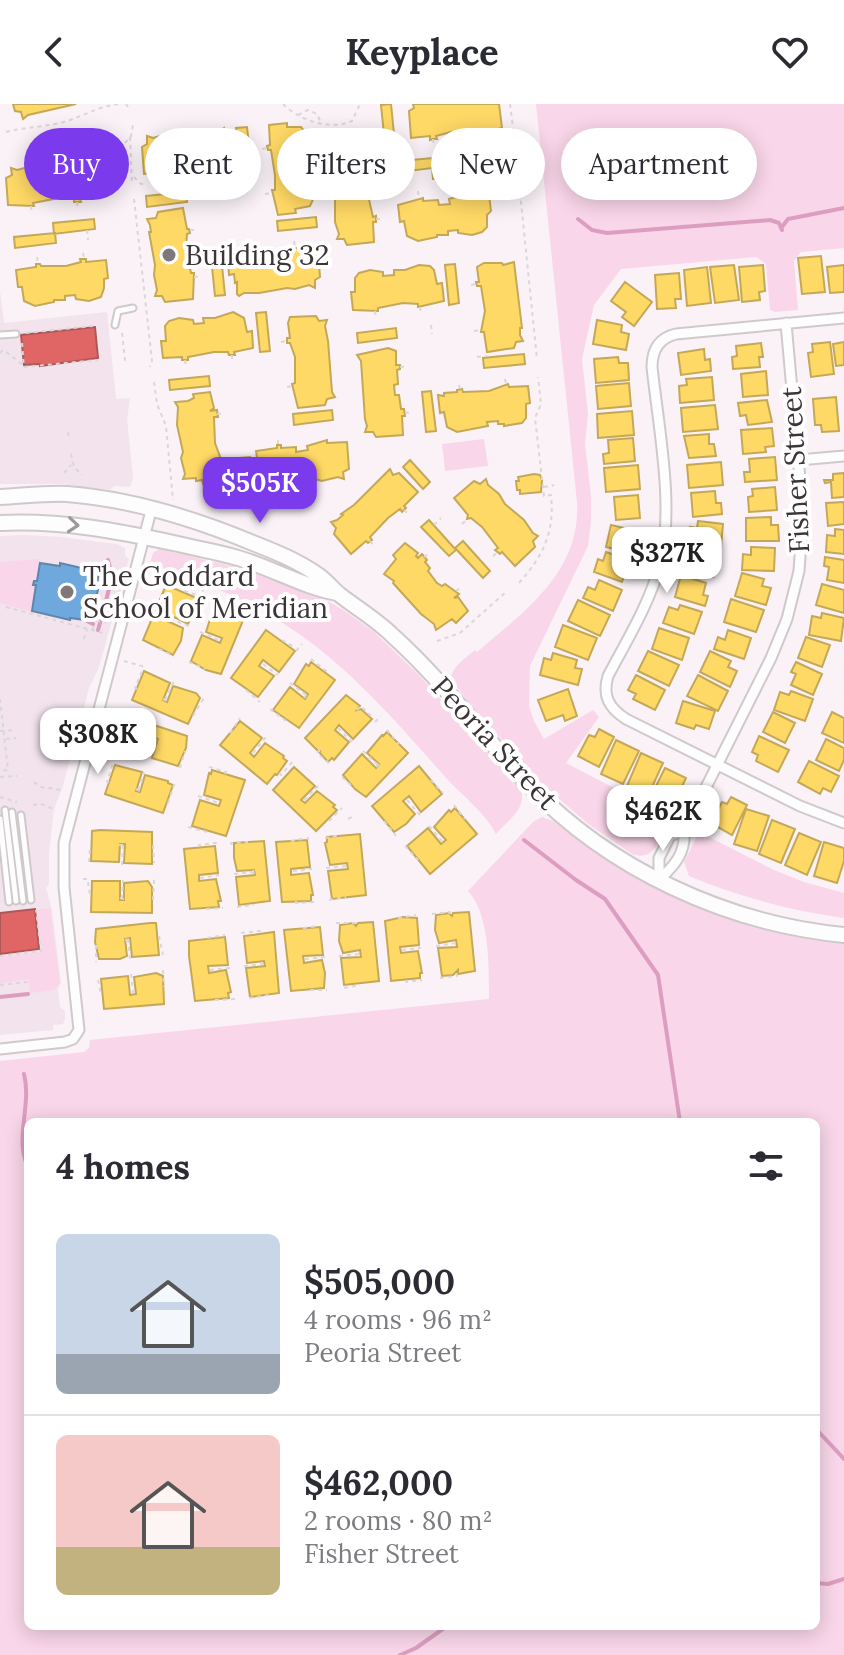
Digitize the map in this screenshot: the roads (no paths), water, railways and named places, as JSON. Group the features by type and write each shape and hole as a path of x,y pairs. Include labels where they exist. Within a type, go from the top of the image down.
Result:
{"main road":[{"name":"Peoria Street","path":"7,496 69,495 152,507 210,525 276,551 316,573 337,593 378,622 411,653 551,806 608,850 659,880 738,913 783,925 844,935"},
{"name":"Peoria Street","path":"0,523 75,524 144,536 240,558 321,590 337,593"}],"street":[{"path":"844,318 670,335 659,342 653,357 666,505 665,540 654,583 608,676 606,695 611,706 626,719 809,810 844,823"},
{"name":"Fisher Street","path":"659,880 675,865 685,843 684,831 771,658 792,603 803,534 786,323"},
{"path":"799,460 844,456"},
{"path":"0,1049 65,1042 76,1036 80,1023 64,887 64,843 152,507"},
{"name":"Fisher Street","path":"659,880 659,858 670,836 684,831"}],"lane":[{"path":"115,325 118,311 133,308"},
{"path":"0,335 16,334"},
{"path":"0,819 16,901 8,811"},
{"path":"21,815 31,900"}],"waterway":[{"path":"782,227 788,219 844,208"},
{"path":"578,219 592,230 607,233 770,220 779,223 782,230"},
{"path":"101,620 112,577 108,560"},
{"path":"87,621 93,624"},
{"path":"98,630 100,623"},
{"path":"524,840 605,899 658,975 679,1118"},
{"path":"0,997 28,994"},
{"path":"24,1074 24,1118"},
{"path":"24,1121 24,1156"},
{"path":"820,1433 844,1459"},
{"path":"820,1583 844,1579"},
{"path":"400,1655 441,1630"}],"place":[{"name":"Building 32","path":"169,255"},
{"name":"The Goddard School of Meridian","path":"67,592"}]}
